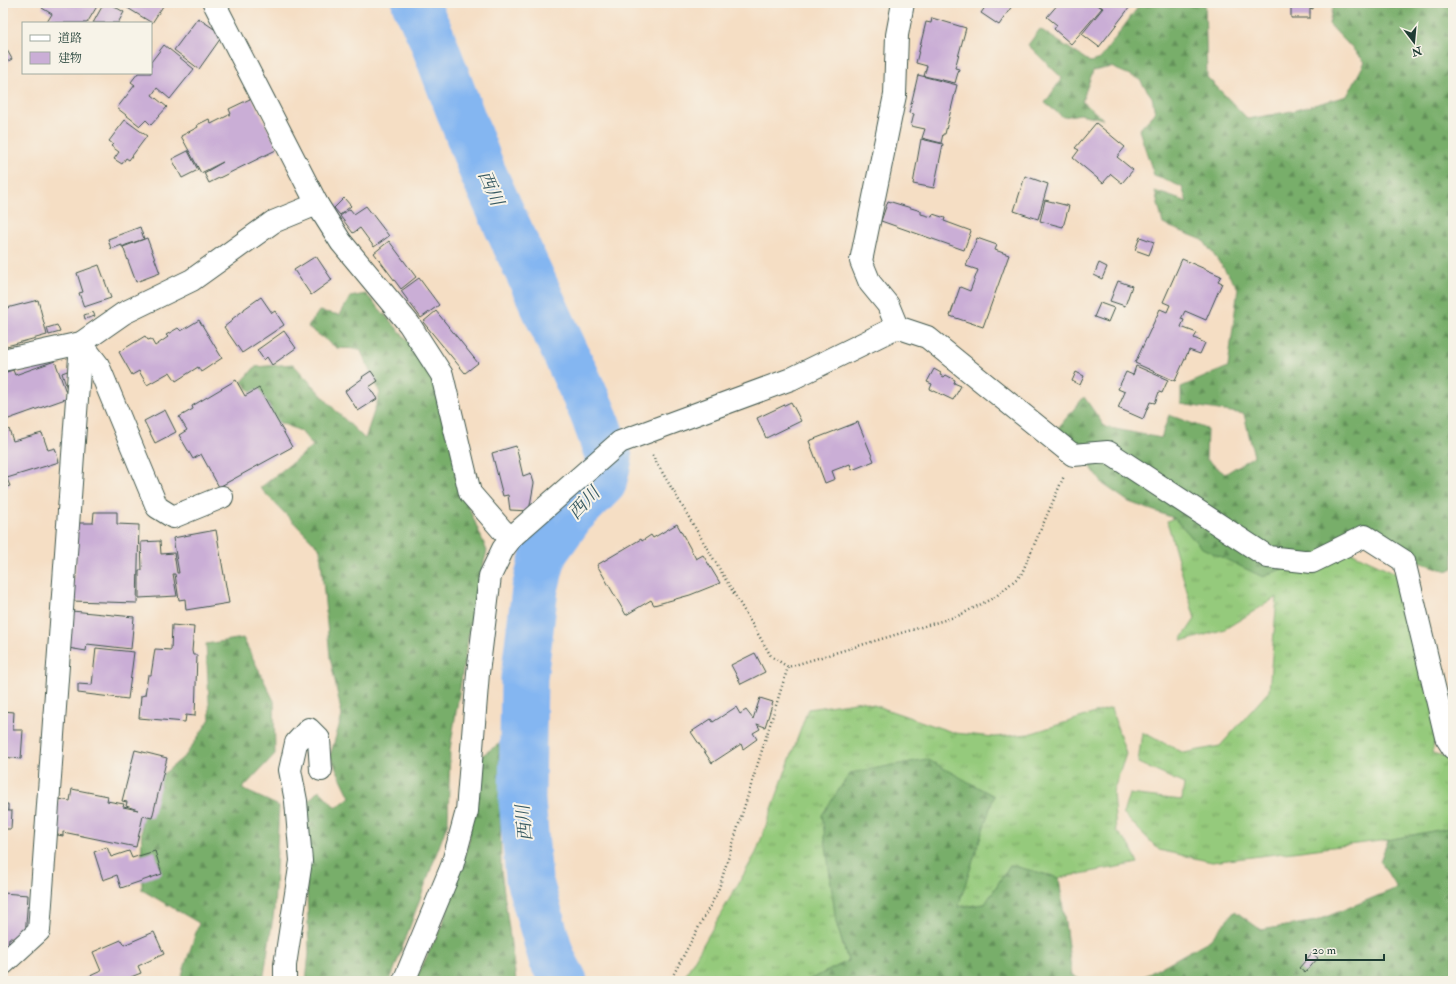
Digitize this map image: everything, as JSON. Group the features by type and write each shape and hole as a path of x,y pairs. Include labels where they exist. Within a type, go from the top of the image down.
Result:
{"street":[{"path":"214,3 317,204 341,242 409,324 442,375 470,493 503,531 513,536"},
{"path":"897,327 888,305 870,283 861,260 895,95 897,35 902,3"},
{"path":"3,360 81,343 124,313 192,280 273,222 317,204"},
{"path":"404,981 452,866 467,811 478,673 490,576 503,549 513,536 620,442 791,379 897,327 927,336 1073,455 1108,452 1268,557 1312,562 1365,536 1404,561 1446,736 1453,748"},
{"path":"81,343 98,366 157,507 173,517 222,497"},
{"path":"3,964 38,931 81,343"},
{"path":"285,981 285,965 301,861 296,801 290,770 296,743 309,729 320,739 321,770"}],"path":[{"path":"640,435 770,656 788,666 958,616 995,597 1021,575 1073,455"},
{"path":"670,981 718,891 788,666"}],"green space":[{"path":"1141,3 1205,3 1207,77 1248,119 1292,111 1347,96 1365,62 1329,24 1334,3 1453,3 1453,568 1447,571 1414,560 1356,529 1332,547 1263,577 1202,548 1174,518 1129,502 1103,484 1077,448 1053,434 1084,397 1105,427 1161,438 1169,415 1207,429 1206,459 1225,474 1254,456 1244,414 1181,404 1181,387 1228,367 1238,288 1203,240 1163,224 1155,191 1187,202 1182,187 1154,175 1139,130 1155,113 1152,97 1139,79 1111,67 1093,71 1082,101 1103,119 1080,114 1063,117 1045,103 1062,78 1028,45 1040,29 1090,62 1100,59"},
{"path":"366,294 421,355 441,394 465,498 487,551 475,596 450,749 448,822 390,981 306,981 309,953 304,805 319,790 336,808 350,797 330,756 342,716 330,657 320,549 260,488 313,446 301,431 278,422 242,382 255,367 293,364 336,411 365,439 380,393 360,349 337,348 308,327 319,311 340,315 350,297"},
{"path":"1174,518 1202,548 1332,547 1355,554 1398,574 1440,715 1432,753 1452,758 1453,760 1453,827 1388,840 1212,862 1159,850 1123,814 1129,794 1182,800 1184,784 1138,763 1142,732 1184,753 1220,746 1269,691 1277,597 1225,629 1188,640 1181,640 1195,619 1167,521"},
{"path":"243,638 274,701 275,754 242,789 279,806 274,911 263,981 180,981 199,923 142,890 141,793 186,755 210,719 206,644"},
{"path":"862,701 955,733 994,737 1029,734 1111,708 1126,754 1113,792 1116,831 1130,846 1138,863 1059,878 1010,865 985,904 836,922 848,961 807,981 682,981 756,853 808,709"},
{"path":"499,744 501,870 516,981 415,981 443,923 469,841 475,760"},
{"path":"927,759 994,796 958,907 985,904 1010,865 1059,878 1072,976 1086,981 807,981 848,961 836,922 822,815 850,773"},
{"path":"1453,827 1453,981 1136,981 1210,940 1235,911 1261,930 1316,921 1397,888 1380,861 1388,840"}],"building":[{"path":"45,3 99,3 88,22 47,22 52,14 42,8"},
{"path":"104,3 108,3 124,12 119,22 94,22"},
{"path":"129,3 165,3 152,23 126,7"},
{"path":"988,3 1008,3 1012,6 999,25 981,13"},
{"path":"1059,3 1095,3 1102,8 1071,44 1054,29 1057,25 1047,17"},
{"path":"1096,3 1133,3 1099,47 1082,34 1103,8"},
{"path":"1313,3 1313,9 1310,8 1310,18 1291,18 1291,4"},
{"path":"198,18 223,35 199,69 174,50"},
{"path":"932,18 966,28 955,68 959,69 955,83 924,76 927,66 916,63 926,22 931,23"},
{"path":"3,43 12,59 3,64"},
{"path":"164,45 194,69 170,99 157,88 152,95 167,107 151,125 146,120 140,126 117,108 135,85 131,82 137,74 152,74 152,61"},
{"path":"918,75 957,85 945,134 943,134 941,143 922,138 925,129 911,126 914,114 909,113"},
{"path":"252,98 278,149 209,183 204,173 223,162 201,173 181,136 209,119 211,124 231,114 229,109"},
{"path":"125,120 147,136 129,160 126,158 122,164 114,159 119,152 111,146 113,144 109,141"},
{"path":"1096,123 1125,147 1117,157 1133,170 1122,183 1111,174 1103,183 1073,158 1079,150 1075,148"},
{"path":"921,139 943,144 934,188 913,184"},
{"path":"188,151 198,170 182,178 172,159"},
{"path":"1025,176 1048,184 1038,219 1014,211"},
{"path":"344,198 351,206 340,215 334,208"},
{"path":"1045,200 1069,206 1063,227 1040,221"},
{"path":"888,201 921,211 921,214 932,217 933,214 945,218 944,221 971,231 964,250 881,221"},
{"path":"366,206 389,236 374,247 360,228 353,233 340,216 350,209 354,214"},
{"path":"140,227 144,239 122,247 122,245 111,249 108,239"},
{"path":"1140,237 1154,242 1149,255 1135,250"},
{"path":"147,238 160,273 136,282 123,247"},
{"path":"977,238 997,245 995,250 1009,255 983,327 950,316 960,287 970,291 978,270 966,266"},
{"path":"389,241 416,277 401,289 374,253"},
{"path":"316,256 332,280 311,295 294,270"},
{"path":"1182,259 1221,276 1218,281 1222,283 1206,320 1185,311 1181,319 1184,320 1181,327 1197,333 1194,338 1205,343 1200,354 1189,350 1175,381 1135,363 1160,309 1167,312 1170,305 1163,302"},
{"path":"1099,263 1107,267 1102,279 1094,275"},
{"path":"99,265 111,298 84,307 79,293 83,292 77,273"},
{"path":"419,278 439,305 421,318 401,291"},
{"path":"1118,281 1132,286 1125,306 1110,301"},
{"path":"261,297 272,313 275,311 284,325 242,353 224,327 244,309"},
{"path":"38,300 47,335 3,347 3,309"},
{"path":"1100,303 1114,308 1108,322 1094,317"},
{"path":"436,311 478,363 465,373 423,322"},
{"path":"93,312 95,316 85,319 84,315"},
{"path":"199,320 222,358 201,372 198,367 176,381 170,372 147,385 139,371 132,375 119,352 145,336 148,340 151,339 155,346 168,337 166,335 178,328 181,331"},
{"path":"57,325 60,332 49,335 47,328"},
{"path":"284,331 296,348 272,365 267,357 264,360 257,350"},
{"path":"55,361 68,398 3,421 3,373 13,370 15,375"},
{"path":"1136,366 1168,380 1162,393 1159,392 1155,403 1150,402 1143,419 1118,408 1125,392 1118,389 1126,372 1133,375"},
{"path":"934,369 941,373 940,375 944,377 946,375 955,380 954,383 961,386 953,400 930,389 932,384 927,382"},
{"path":"70,370 68,392 62,373"},
{"path":"371,371 378,381 369,387 377,399 358,411 345,391"},
{"path":"1076,372 1084,376 1080,385 1072,381"},
{"path":"236,380 245,396 259,388 292,447 219,487 201,454 193,459 179,435 187,430 179,417 193,409 192,406"},
{"path":"791,402 801,421 766,438 757,418"},
{"path":"165,410 176,432 155,443 144,421"},
{"path":"858,422 874,461 852,470 850,464 832,471 835,479 825,483 809,441"},
{"path":"9,429 13,441 42,433 48,450 55,448 59,462 7,478 3,463 3,431"},
{"path":"516,446 523,476 531,473 534,483 529,511 510,510 508,495 503,496 492,453"},
{"path":"3,469 10,486 3,488"},
{"path":"94,512 117,512 117,524 139,525 137,603 71,601 72,579 75,578 77,523 93,523"},
{"path":"677,524 696,559 703,555 720,583 690,595 654,605 651,600 626,615 597,565 641,539 642,541 651,535 653,538"},
{"path":"216,530 229,603 186,610 185,599 179,600 175,574 173,574 177,596 139,598 139,570 142,570 141,542 160,541 161,554 174,553 177,573 179,573 173,538"},
{"path":"72,611 134,617 131,649 87,644 86,651 68,648"},
{"path":"172,625 194,627 192,651 193,655 197,655 195,716 186,715 185,722 139,718 141,696 145,695 148,675 151,675 155,649 171,650"},
{"path":"96,648 134,652 128,699 78,693 78,684 92,685"},
{"path":"755,653 765,672 741,684 731,665"},
{"path":"760,698 773,702 765,727 757,724 760,729 753,733 757,739 743,749 741,744 712,763 691,732 711,719 713,722 736,707 740,714 746,710 753,719"},
{"path":"3,711 14,712 13,730 23,730 21,759 3,757"},
{"path":"135,750 167,758 152,818 143,816 136,847 63,832 63,836 52,834 59,799 70,801 72,789 108,796 107,801 124,804 123,807 138,810 126,806 127,802 122,801"},
{"path":"3,804 8,804 8,811 12,811 11,829 3,829"},
{"path":"107,847 111,857 129,851 132,858 155,851 162,874 121,888 117,875 103,880 94,852"},
{"path":"3,893 28,895 25,939 9,938 8,948 3,947"},
{"path":"154,932 164,954 138,966 141,973 131,977 133,981 79,981 101,971 93,952 121,940 124,945"},
{"path":"1312,953 1318,958 1305,973 1299,968"}],"waterway":[{"name":"西川","path":"415,3 431,36 483,173 593,413 609,458 603,483 571,515 544,553 535,589 524,678 522,800 529,879 552,959 564,981"}]}
